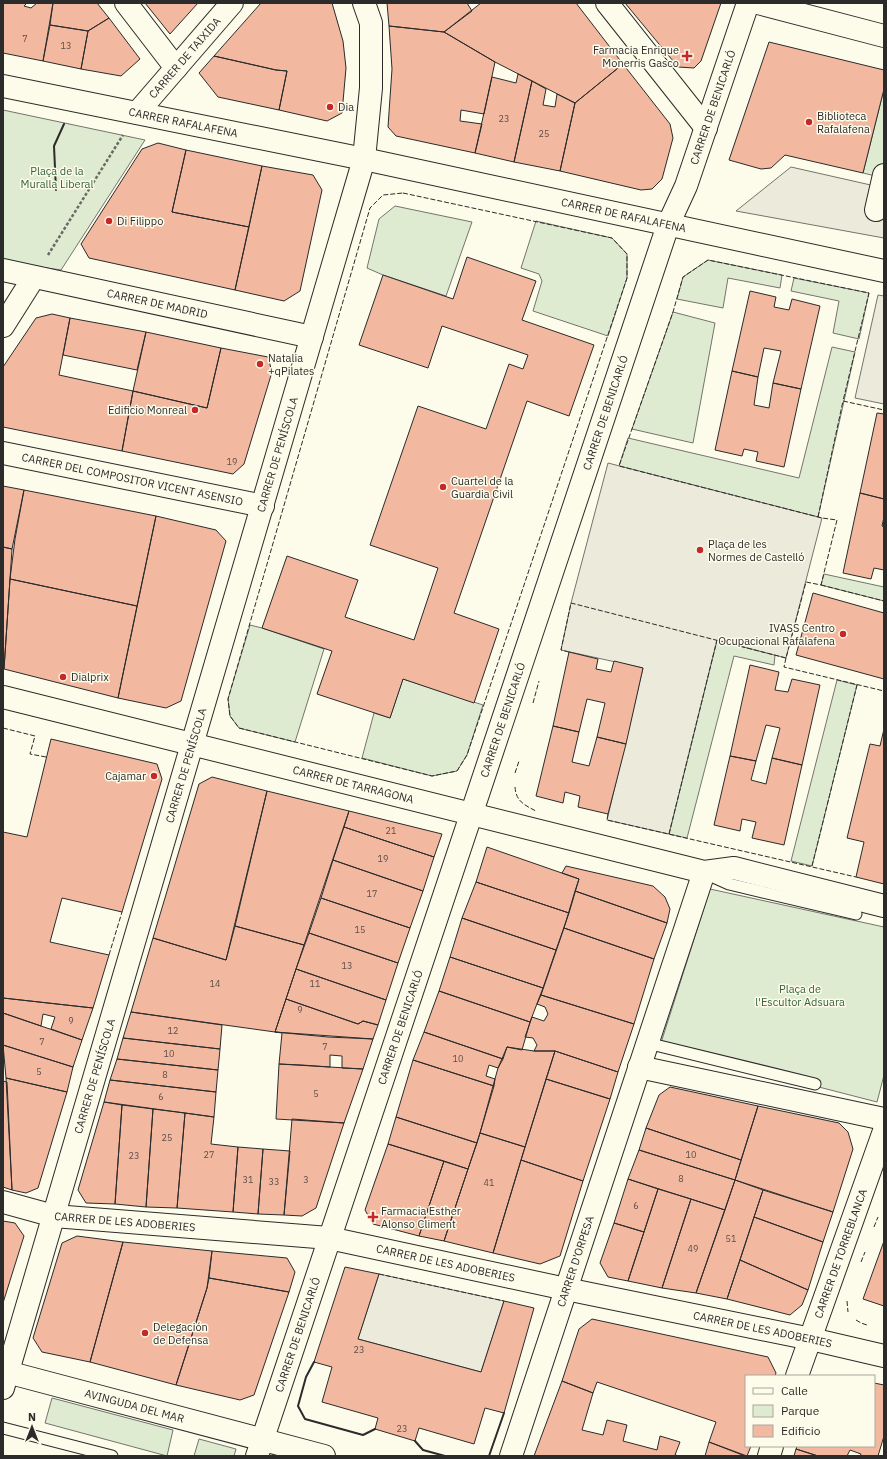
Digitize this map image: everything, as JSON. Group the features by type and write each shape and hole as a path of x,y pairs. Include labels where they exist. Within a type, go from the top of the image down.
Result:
{"street":[{"path":"126,3 176,68"},
{"name":"CARRER DE TAIXIDA","path":"137,113 232,3"},
{"name":"CARRER DE PENÍSCOLA","path":"5,1377 54,1216 364,159 371,88 371,23 364,3"},
{"path":"607,3 706,128"},
{"name":"CARRER DE BENICARLÓ","path":"259,1448 668,225 686,186 748,3"},
{"path":"758,3 884,36"},
{"name":"CARRER RAFALAFENA","path":"3,86 364,159"},
{"name":"CARRER DE RAFALAFENA","path":"364,159 884,271"},
{"path":"876,210 884,175"},
{"name":"CARRER DE MADRID","path":"3,270 312,337"},
{"path":"3,326 34,276"},
{"name":"CARRER DEL COMPOSITOR VICENT ASENSIO","path":"3,453 262,506"},
{"name":"CARRER DE TARRAGONA","path":"3,697 704,872"},
{"path":"884,906 734,868 704,872 639,1067 884,1119"},
{"name":"CARRER D'ORPESA","path":"511,1456 639,1067"},
{"name":"CARRER DE TORREBLANCA","path":"797,1375 884,1131"},
{"name":"CARRER DE LES ADOBERIES","path":"3,1202 54,1216 329,1238 566,1289 810,1339 884,1356"},
{"name":"AVINGUDA DEL MAR","path":"5,1377 259,1448 324,1456"}],"lane":[{"path":"704,872 729,884 856,914"},
{"path":"647,1043 815,1084"},
{"path":"3,1428 112,1456"},
{"path":"259,1448 282,1456"}],"path":[{"path":"34,276 137,113"}],"green space":[{"path":"884,89 884,178 863,173"},
{"name":"Plaça de la Muralla Liberal","path":"3,110 145,140 61,270 3,259"},
{"path":"395,206 472,222 446,296 383,275 367,268 379,219"},
{"path":"536,221 612,238 627,254 627,278 608,336 533,311 542,281 539,274 521,268"},
{"path":"708,260 782,275 780,288 728,278 723,308 677,299 683,277"},
{"path":"794,278 869,293 859,339 833,333 839,301 791,291"},
{"path":"673,312 715,323 693,443 632,429"},
{"path":"832,347 855,352 818,517 619,466 628,438 799,478"},
{"path":"824,574 884,587 884,601 821,585"},
{"path":"250,625 324,649 295,742 239,728 230,716 228,699"},
{"path":"717,640 775,655 774,665 734,656 687,838 669,834"},
{"path":"403,679 483,705 467,755 457,771 432,776 362,758 374,713 390,718"},
{"path":"837,680 857,685 812,866 791,861"},
{"name":"Plaça de l'Escultor Adsuara","path":"710,889 884,927 884,1075 877,1102 660,1046"},
{"path":"52,1398 173,1430 167,1456 45,1423"},
{"path":"199,1439 236,1449 234,1456 194,1456"}],"shaded area":[{"path":"791,167 884,188 884,238 736,211"},
{"path":"878,295 884,296 884,404 855,398"},
{"name":"Plaça de les Normes de Castelló","path":"608,463 822,518 786,658 717,640 669,834 607,820 643,668 561,650 571,603"},
{"path":"379,1274 504,1301 481,1372 358,1339"}],"building":[{"path":"3,3 27,3 24,6 31,8 37,3 53,3 43,61 3,53"},
{"path":"53,3 97,3 109,18 88,31 50,25"},
{"path":"145,3 198,3 170,34"},
{"path":"261,3 332,3 343,41 346,68 342,113 327,121 279,110 287,71 276,70 214,56"},
{"path":"387,3 467,3 472,11 444,32 389,26"},
{"path":"481,3 576,3 623,64 575,103 495,62 444,32"},
{"path":"625,3 721,3 701,61 694,68 678,67"},
{"path":"109,18 140,59 121,76 81,69 88,31"},
{"path":"50,25 88,31 81,69 43,61"},
{"path":"389,26 444,32 495,62 484,114 461,110 460,121 482,124 475,153 396,136 388,127 392,69"},
{"name":"Biblioteca Rafalafena","path":"769,42 884,70 884,89 863,173 785,155 771,168 761,169 729,160"},
{"path":"214,56 276,70 287,71 279,110 218,97 199,73"},
{"path":"623,64 670,124 673,138 662,179 652,189 641,190 560,171 575,103"},
{"path":"518,74 532,81 514,162 475,153 492,77 516,83"},
{"path":"532,81 546,89 543,105 555,107 557,94 575,103 560,171 514,162"},
{"path":"158,143 186,150 172,212 249,227 235,290 89,258 81,244 142,149"},
{"path":"186,150 262,166 249,227 172,212"},
{"path":"262,166 313,175 322,190 300,291 284,301 235,290"},
{"name":"Cuartel de la Guardia Civil","path":"467,257 536,281 522,320 594,345 569,416 527,401 454,613 499,629 474,703 403,679 390,718 317,694 332,651 262,628 287,556 358,580 345,617 414,640 438,568 370,545 418,406 486,429 509,364 523,369 528,355 442,326 428,368 359,345 383,275 453,299"},
{"path":"750,291 776,297 774,307 789,310 792,299 820,306 801,389 773,383 781,351 764,348 758,377 732,371"},
{"path":"52,314 70,318 59,375 133,391 122,451 3,427 3,367 36,318"},
{"path":"70,318 146,332 137,370 63,355"},
{"path":"146,332 221,348 207,408 133,391"},
{"name":"Edificio Monreal","path":"221,348 268,357 272,372 244,464 233,474 122,451 133,391 207,408"},
{"path":"732,371 758,377 754,405 769,408 773,383 801,389 784,467 756,461 758,452 744,449 742,456 715,450"},
{"path":"877,413 884,414 884,499 860,493"},
{"path":"3,486 24,490 12,549 3,547"},
{"path":"24,490 156,516 137,606 10,579 15,539"},
{"path":"860,493 884,499 884,517 882,526 884,527 884,570 874,568 871,579 843,573"},
{"path":"156,516 216,530 226,541 181,701 166,708 118,698"},
{"path":"3,547 12,549 4,669 3,668"},
{"path":"10,579 137,606 118,698 4,669"},
{"name":"IVASS Centro Ocupacional Rafalafena","path":"813,593 884,613 884,679 796,655"},
{"path":"569,652 598,659 596,669 611,672 614,661 643,668 626,744 597,737 605,703 587,699 579,732 553,726"},
{"path":"750,665 779,672 775,690 788,692 792,679 820,685 802,765 772,758 780,728 766,725 756,761 730,756"},
{"path":"553,726 579,732 572,762 589,766 597,737 626,744 608,814 578,807 580,796 565,792 563,803 536,796"},
{"path":"884,729 884,884 856,877 864,842 847,838 870,744 880,746"},
{"path":"51,739 157,764 162,779 122,912 62,898 50,942 109,955 93,1008 3,998 3,832 27,837"},
{"path":"730,756 756,761 751,780 766,784 772,758 802,765 784,845 752,838 756,822 742,819 740,831 714,825"},
{"path":"212,777 267,791 226,960 153,938 199,784"},
{"path":"267,791 349,811 304,945 235,926"},
{"path":"349,811 442,834 434,857 344,827"},
{"path":"344,827 434,857 423,891 333,860"},
{"path":"487,847 579,879 569,913 476,882"},
{"path":"333,860 423,891 410,928 321,898"},
{"path":"566,866 653,886 665,897 670,909 667,923 575,891 579,879 562,873"},
{"path":"476,882 569,913 556,950 462,918"},
{"path":"575,891 667,923 654,959 564,928"},
{"path":"321,898 410,928 398,963 309,933"},
{"path":"462,918 556,950 543,988 450,957"},
{"path":"235,926 304,945 275,1032 131,1012 153,938 226,960"},
{"path":"564,928 654,959 634,1024 541,995"},
{"path":"309,933 398,963 386,1000 296,969"},
{"path":"450,957 543,988 530,1022 439,991"},
{"path":"296,969 386,1000 378,1025 363,1021 358,1024 286,999"},
{"path":"439,991 530,1022 522,1050 507,1047 503,1059 424,1032"},
{"path":"541,995 634,1024 618,1072 555,1051 534,1051 537,1045 533,1038 525,1037 532,1017 544,1021 548,1014 545,1007 537,1004"},
{"path":"3,998 93,1008 82,1040 51,1029 55,1017 43,1014 41,1026 3,1013"},
{"path":"286,999 358,1024 363,1021 378,1025 373,1039 275,1032"},
{"path":"131,1012 222,1025 220,1049 123,1038"},
{"path":"3,1013 82,1040 73,1067 3,1045"},
{"path":"275,1032 328,1037 373,1039 363,1069 342,1068 342,1056 330,1055 330,1067 279,1064 282,1033"},
{"path":"424,1032 503,1059 498,1068 489,1065 486,1076 495,1079 494,1086 413,1060"},
{"path":"123,1038 220,1049 218,1070 117,1059"},
{"path":"3,1045 73,1067 67,1092 6,1078"},
{"path":"507,1047 534,1051 555,1051 525,1147 480,1133 498,1068"},
{"path":"555,1051 618,1072 610,1099 546,1079"},
{"path":"117,1059 218,1070 216,1092 110,1080"},
{"path":"413,1060 494,1086 477,1143 396,1117"},
{"path":"279,1064 363,1069 344,1123 276,1119"},
{"path":"6,1078 67,1092 38,1188 26,1193 12,1190"},
{"path":"546,1079 610,1099 583,1181 521,1160"},
{"path":"110,1080 216,1092 214,1117 104,1102"},
{"path":"3,1081 7,1082 12,1190 3,1187"},
{"path":"670,1087 758,1106 741,1160 646,1128 659,1095"},
{"path":"104,1102 122,1105 115,1204 86,1203 78,1190"},
{"path":"122,1105 153,1109 146,1207 115,1204"},
{"path":"758,1106 839,1123 848,1132 853,1149 833,1212 735,1180"},
{"path":"153,1109 185,1113 177,1208 146,1207"},
{"path":"185,1113 214,1117 211,1144 238,1147 233,1212 177,1208"},
{"path":"396,1117 477,1143 468,1169 388,1144"},
{"path":"292,1119 344,1123 316,1208 302,1216 284,1215"},
{"path":"646,1128 741,1160 735,1180 639,1150"},
{"path":"480,1133 525,1147 493,1253 444,1241"},
{"path":"388,1144 444,1161 419,1236 373,1224 365,1210"},
{"path":"238,1147 263,1149 258,1214 233,1212"},
{"path":"263,1149 290,1151 284,1215 258,1214"},
{"path":"639,1150 735,1180 725,1210 628,1179"},
{"path":"521,1160 583,1181 560,1256 540,1264 493,1253"},
{"path":"444,1161 468,1169 444,1241 419,1236"},
{"path":"628,1179 658,1189 644,1232 614,1223"},
{"path":"735,1180 763,1190 727,1299 696,1293"},
{"path":"658,1189 691,1199 662,1288 628,1281"},
{"path":"763,1190 833,1212 823,1242 754,1217"},
{"path":"691,1199 725,1210 696,1293 662,1288"},
{"path":"754,1217 823,1242 808,1290 740,1260"},
{"path":"3,1221 15,1223 24,1236 3,1303"},
{"path":"614,1223 644,1232 628,1281 608,1277 600,1263"},
{"path":"77,1236 123,1242 90,1362 42,1352 33,1338 62,1243"},
{"path":"884,1241 884,1306 863,1299"},
{"name":"Delegación de Defensa","path":"123,1242 212,1251 207,1288 176,1385 90,1362"},
{"path":"212,1251 287,1258 295,1272 289,1292 209,1278"},
{"path":"740,1260 808,1290 802,1305 790,1315 727,1299"},
{"path":"345,1267 379,1274 358,1339 481,1372 504,1301 534,1308 504,1413 485,1408 474,1444 419,1428 415,1441 375,1429 378,1418 322,1402 332,1367 314,1362"},
{"path":"209,1278 289,1292 254,1395 240,1400 176,1385"},
{"path":"592,1319 768,1357 776,1373 775,1375 745,1375 745,1447 751,1447 747,1456 709,1442 716,1422 597,1382 593,1393 562,1381 579,1329"},
{"path":"562,1381 593,1393 582,1430 603,1435 607,1420 627,1425 623,1441 657,1450 660,1436 680,1442 675,1455 680,1456 534,1456"},
{"path":"875,1383 884,1385 884,1436 878,1456 860,1456 861,1454 850,1450 847,1456 818,1456 796,1449 797,1447 875,1447"},
{"path":"709,1442 745,1456 705,1456"},
{"path":"796,1449 818,1456 794,1456"}],"fence":[{"path":"403,193 612,238 627,254 627,278 467,755 457,771 432,776 239,728 230,716 228,699 370,208 383,195 403,193"},
{"path":"569,652 561,650 571,603 786,658 806,582 821,585 837,520 822,518 619,466 673,312 683,277 708,260 869,293 843,401 884,410"},
{"path":"818,517 843,401"},
{"path":"821,585 884,601"},
{"path":"669,834 717,640"},
{"path":"786,658 784,667 884,691"},
{"path":"533,703 539,681"},
{"path":"812,866 857,685"},
{"path":"3,728 35,736 30,754 46,757"},
{"path":"515,773 519,761"},
{"path":"515,787 517,796 521,802 536,811"},
{"path":"608,814 607,820 856,877"},
{"path":"109,955 122,912"},
{"path":"874,1227 878,1217"},
{"path":"861,1262 865,1252"},
{"path":"379,1274 504,1301"},
{"path":"847,1301 848,1312"},
{"path":"856,1320 867,1325"}],"wall":[{"path":"56,190 54,146 64,124"},
{"path":"314,1362 306,1377 298,1406 305,1419 363,1435 375,1429"},
{"path":"489,1456 504,1413"},
{"path":"415,1441 423,1450 445,1456"}],"place":[{"name":"Farmacia Enrique Monerris Gasco","path":"687,56"},
{"name":"Dia","path":"330,107"},
{"name":"Biblioteca Rafalafena","path":"809,122"},
{"name":"Di Filippo","path":"109,221"},
{"name":"Natalia +qPilates","path":"260,364"},
{"name":"Edificio Monreal","path":"195,410"},
{"name":"Cuartel de la Guardia Civil","path":"443,487"},
{"name":"Plaça de les Normes de Castelló","path":"700,550"},
{"name":"IVASS Centro Ocupacional Rafalafena","path":"843,634"},
{"name":"Dialprix","path":"63,677"},
{"name":"Cajamar","path":"154,776"},
{"name":"Farmacia Esther Alonso Climent","path":"373,1217"},
{"name":"Delegación de Defensa","path":"145,1333"}]}
